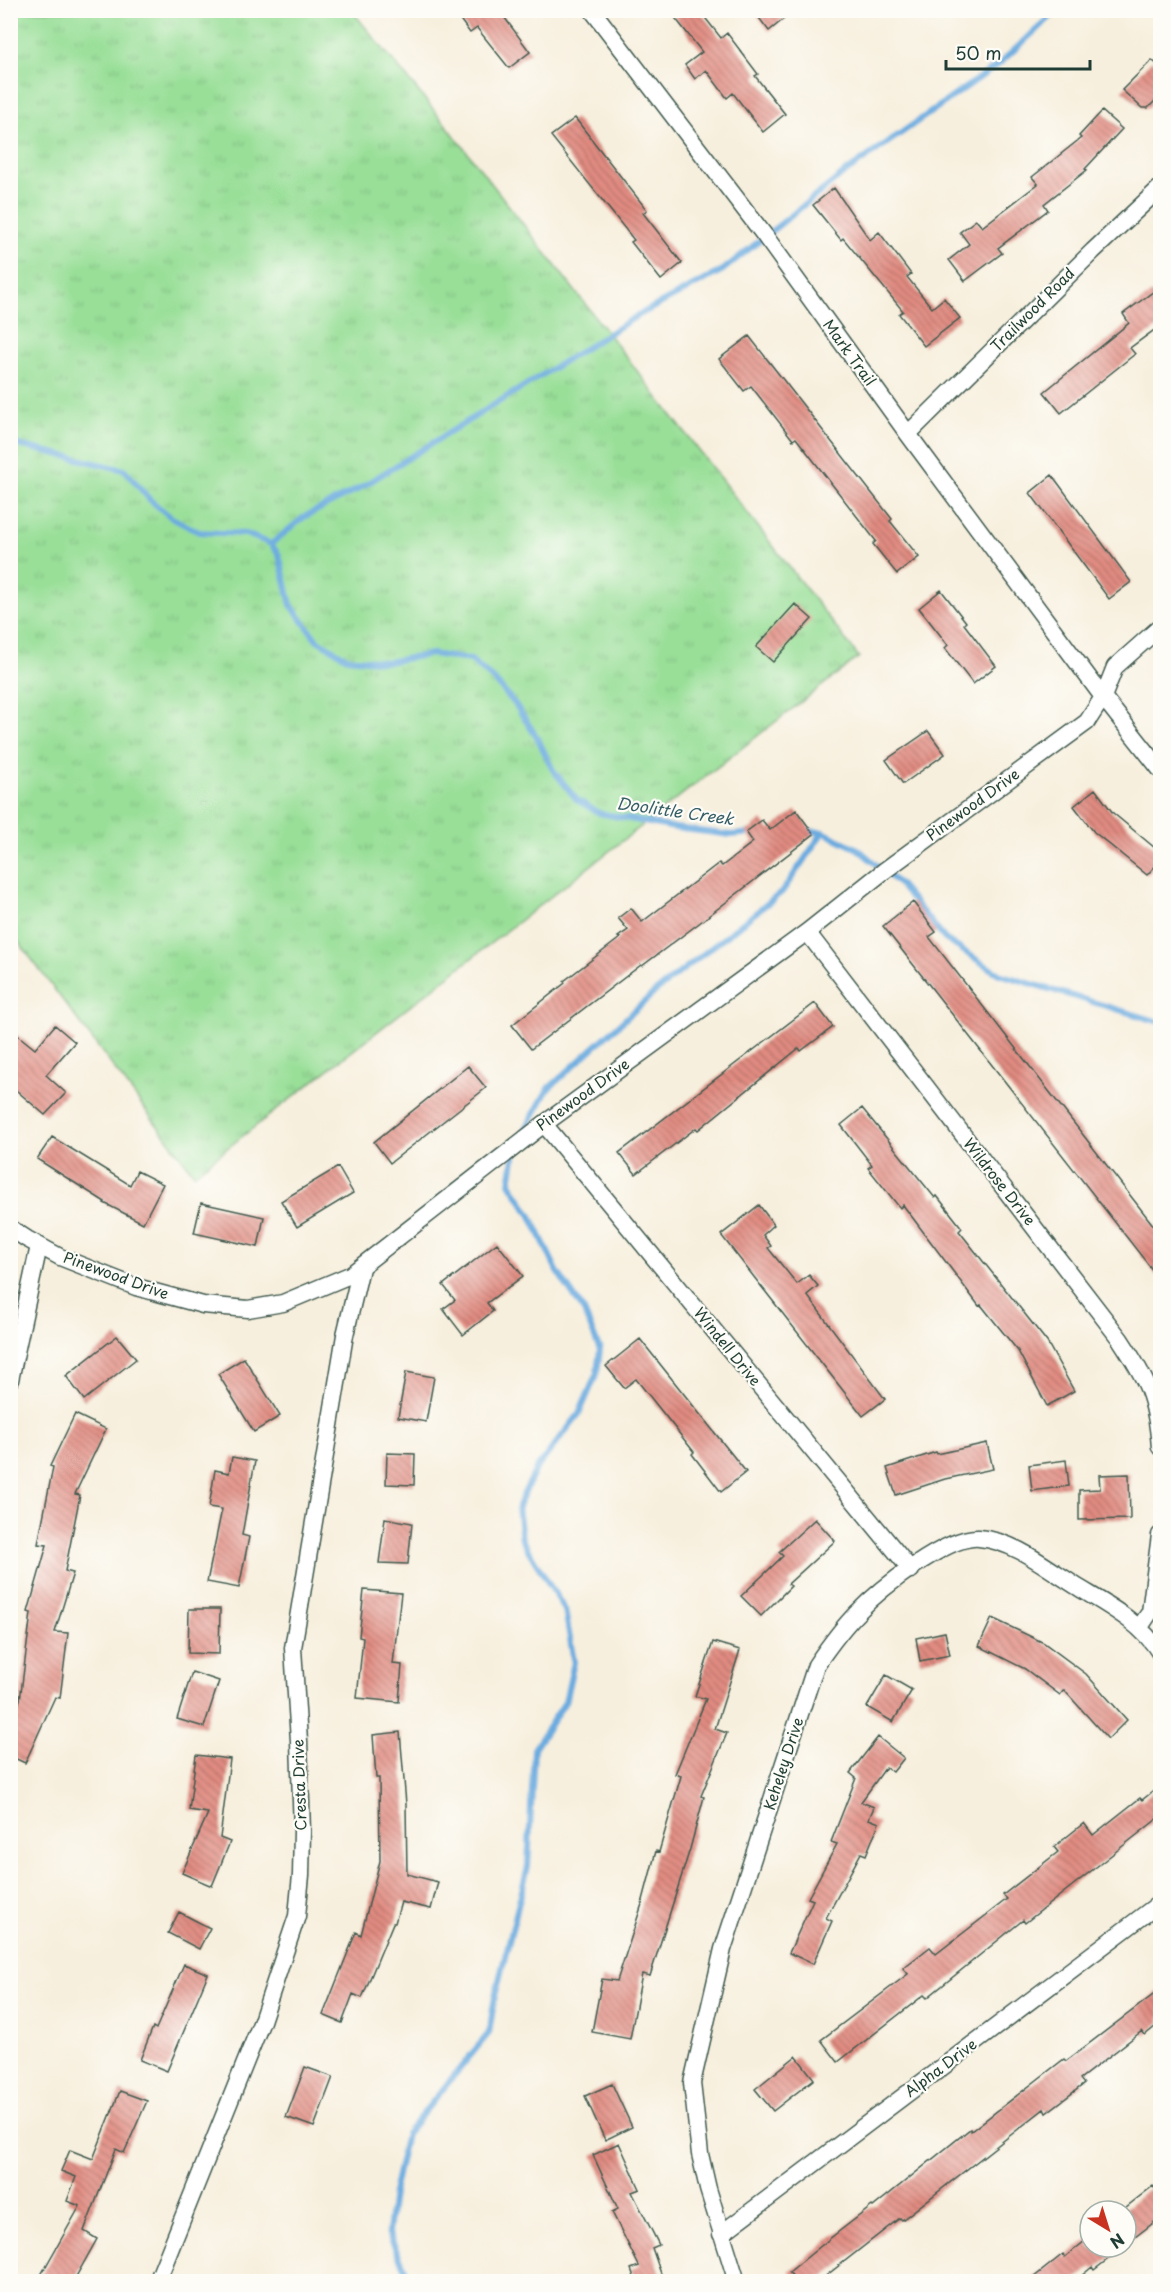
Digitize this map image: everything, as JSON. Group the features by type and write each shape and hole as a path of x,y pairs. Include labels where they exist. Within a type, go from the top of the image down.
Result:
{"street":[{"name":"Mark Trail","path":"592,10 765,237 1103,697 1161,769"},
{"name":"Trailwood Road","path":"908,434 1092,251 1161,188"},
{"path":"1103,697 1115,667 1161,627"},
{"name":"Pinewood Drive","path":"10,1228 60,1257 135,1287 203,1305 228,1308 248,1309 283,1304 361,1268 544,1124 807,932 884,871 1087,722 1103,697"},
{"name":"Wildrose Drive","path":"807,932 1120,1339 1143,1374 1155,1402 1161,1447"},
{"name":"Windell Drive","path":"544,1124 911,1570"},
{"path":"10,1380 39,1246"},
{"name":"Cresta Drive","path":"157,2282 261,2021 297,1916 302,1831 293,1647 345,1335 361,1268"},
{"path":"1140,1627 1150,1612 1161,1535"},
{"name":"Keheley Drive","path":"737,2282 721,2234 700,2154 692,2083 723,1949 816,1665 836,1636 859,1610 941,1548 965,1538 981,1538 1020,1551 1140,1627 1161,1653"},
{"name":"Alpha Drive","path":"721,2234 1161,1903"}],"green space":[{"path":"11,11 352,11 447,126 859,657 194,1174 11,932"}],"building":[{"path":"453,10 499,10 530,52 509,68 477,28 470,33"},
{"path":"669,10 699,10 721,38 727,33 758,74 755,76 785,114 763,132 733,93 727,98 706,70 695,79 685,65 702,52"},
{"path":"753,10 795,10 769,31"},
{"path":"1152,60 1161,68 1161,95 1148,108 1142,108 1122,90"},
{"path":"1102,111 1122,129 1085,169 1087,170 1044,204 1048,210 998,248 1002,253 965,281 949,260 969,244 960,232 976,220 982,227 1038,184 1032,177 1081,138 1079,136"},
{"path":"575,118 647,210 643,213 682,263 661,280 631,242 634,240 551,136"},
{"path":"834,188 870,240 879,232 911,274 907,277 932,308 944,298 960,318 924,346 899,314 903,311 813,205"},
{"path":"1161,286 1161,325 1130,348 1135,354 1061,413 1044,392 1129,323 1123,314"},
{"path":"749,336 919,557 897,574 873,544 876,541 796,438 793,440 751,386 744,391 719,359"},
{"path":"1052,475 1131,582 1109,599 1030,493"},
{"path":"941,590 996,666 973,684 945,648 948,645 919,608"},
{"path":"795,604 812,619 773,662 756,647"},
{"path":"928,731 945,754 903,784 886,760"},
{"path":"1095,789 1113,813 1161,853 1161,860 1147,875 1094,832 1074,806"},
{"path":"796,810 814,834 531,1049 512,1025 628,930 618,918 631,908 642,922 719,863 722,866 753,842 746,832 762,820 770,830"},
{"path":"913,902 936,932 929,937 1161,1235 1161,1281 883,926"},
{"path":"815,1003 833,1027 801,1051 799,1048 698,1130 696,1128 636,1174 619,1153"},
{"path":"55,1025 75,1042 46,1075 66,1093 45,1115 10,1085 10,1029 35,1049"},
{"path":"468,1066 486,1088 390,1163 374,1142"},
{"path":"862,1108 962,1228 959,1231 1047,1342 1074,1391 1047,1406 1018,1351 981,1305 979,1306 903,1205 900,1208 868,1168 872,1165 841,1125"},
{"path":"52,1137 130,1185 137,1171 163,1184 143,1223 104,1203 37,1159"},
{"path":"338,1167 353,1193 297,1227 281,1201"},
{"path":"201,1203 264,1217 258,1247 194,1233"},
{"path":"759,1205 774,1225 763,1235 771,1246 768,1248 797,1284 809,1275 818,1286 807,1295 885,1399 863,1416 721,1235"},
{"path":"497,1243 523,1276 487,1303 493,1311 463,1335 443,1309 455,1300 443,1285"},
{"path":"117,1336 136,1359 84,1400 66,1376"},
{"path":"640,1339 746,1472 721,1492 692,1454 694,1452 636,1379 624,1388 606,1366"},
{"path":"244,1358 280,1416 254,1432 218,1374"},
{"path":"406,1372 434,1377 426,1422 398,1417"},
{"path":"75,1414 106,1429 75,1494 80,1495 65,1571 73,1573 55,1632 68,1633 60,1698 55,1697 25,1763 10,1756 10,1722 20,1700 31,1613 28,1612 47,1545 38,1544 53,1467 50,1466"},
{"path":"987,1443 993,1469 945,1479 896,1495 887,1468 936,1452 937,1454"},
{"path":"387,1453 415,1454 414,1485 386,1484"},
{"path":"232,1457 255,1461 242,1535 249,1537 239,1588 207,1582 222,1509 209,1507 215,1470 229,1473"},
{"path":"1066,1460 1069,1486 1032,1491 1029,1465"},
{"path":"1129,1474 1130,1519 1079,1520 1079,1490 1100,1489 1099,1475"},
{"path":"385,1518 412,1523 408,1564 379,1563"},
{"path":"815,1519 835,1541 788,1584 791,1586 761,1616 741,1596 783,1556 779,1552"},
{"path":"364,1590 401,1593 393,1664 402,1665 399,1702 357,1698 363,1638 359,1637"},
{"path":"189,1609 220,1609 219,1654 188,1653"},
{"path":"992,1618 1044,1643 1086,1674 1127,1720 1108,1739 1064,1690 1060,1695 1025,1669 979,1646"},
{"path":"945,1632 950,1655 920,1661 916,1638"},
{"path":"713,1642 740,1650 715,1729 727,1733 701,1796 704,1797 690,1849 650,1976 642,1974 630,2039 592,2032 602,1979 617,1981 642,1904 656,1851 659,1852 681,1776 675,1774 706,1699 695,1696"},
{"path":"192,1672 219,1681 204,1727 177,1719"},
{"path":"886,1675 912,1690 893,1722 867,1707"},
{"path":"400,1732 406,1804 407,1874 438,1882 431,1909 401,1902 395,1923 393,1923 362,1998 353,1994 342,2023 323,2015 356,1932 361,1935 380,1861 379,1778 376,1778 373,1735"},
{"path":"878,1737 904,1758 893,1772 886,1767 861,1802 874,1807 869,1819 879,1823 866,1855 861,1853 826,1918 832,1921 813,1964 789,1953 813,1900 808,1898 837,1844 831,1842 856,1778 850,1773"},
{"path":"196,1755 230,1759 220,1838 230,1842 212,1886 182,1873 208,1813 189,1810"},
{"path":"1161,1785 1161,1816 1025,1923 1023,1920 927,1998 924,1995 838,2062 821,2040 908,1974 903,1968 930,1947 936,1954 1007,1899 1003,1895 1058,1852 1054,1847 1084,1823 1093,1835 1140,1798 1142,1800"},
{"path":"179,1912 210,1928 199,1949 168,1933"},
{"path":"184,1964 208,1974 167,2071 140,2060 153,2027 156,2029"},
{"path":"1161,1989 1161,2022 1145,2035 1142,2031 1080,2079 1084,2084 1046,2113 1044,2109 902,2220 900,2218 818,2282 797,2282 789,2272 970,2129 971,2131 1064,2059 1066,2061"},
{"path":"796,2056 814,2079 773,2111 755,2089"},
{"path":"305,2067 333,2077 314,2127 286,2117"},
{"path":"612,2084 632,2127 605,2140 585,2096"},
{"path":"120,2091 147,2101 124,2153 116,2149 84,2231 97,2239 73,2282 37,2282 80,2206 67,2201 76,2177 61,2171 70,2150 93,2159"},
{"path":"619,2143 640,2189 632,2192 659,2245 652,2248 664,2282 636,2282 631,2269 639,2266 612,2212 618,2209 593,2155"},
{"path":"1153,2186 1161,2196 1161,2217 1138,2235 1138,2199"},
{"path":"1078,2247 1078,2259 1108,2259 1094,2270 1092,2267 1074,2282 1028,2282 1063,2254 1065,2257"}],"waterway":[{"path":"271,544 304,517 360,488 637,316 723,270 843,174 999,64 1058,10"},
{"name":"Doolittle Creek","path":"10,443 125,470 150,500 172,518 199,532 246,534 271,544 279,555 291,605 317,640 347,658 387,662 432,654 471,660 494,680 515,704 538,739 553,770 577,800 599,813 675,828 731,835 753,833"},
{"name":"Doolittle Creek","path":"805,831 823,832 858,849 899,884 945,939 999,974 1160,1022"},
{"path":"524,1132 548,1089 655,992 782,892 823,832"},
{"path":"411,2282 388,2232 393,2193 406,2134 489,2033 495,1996 528,1867 534,1749 565,1702 574,1662 565,1610 522,1540 518,1506 536,1469 579,1414 597,1373 600,1350 584,1311 557,1271 531,1216 510,1183 515,1152"}]}
